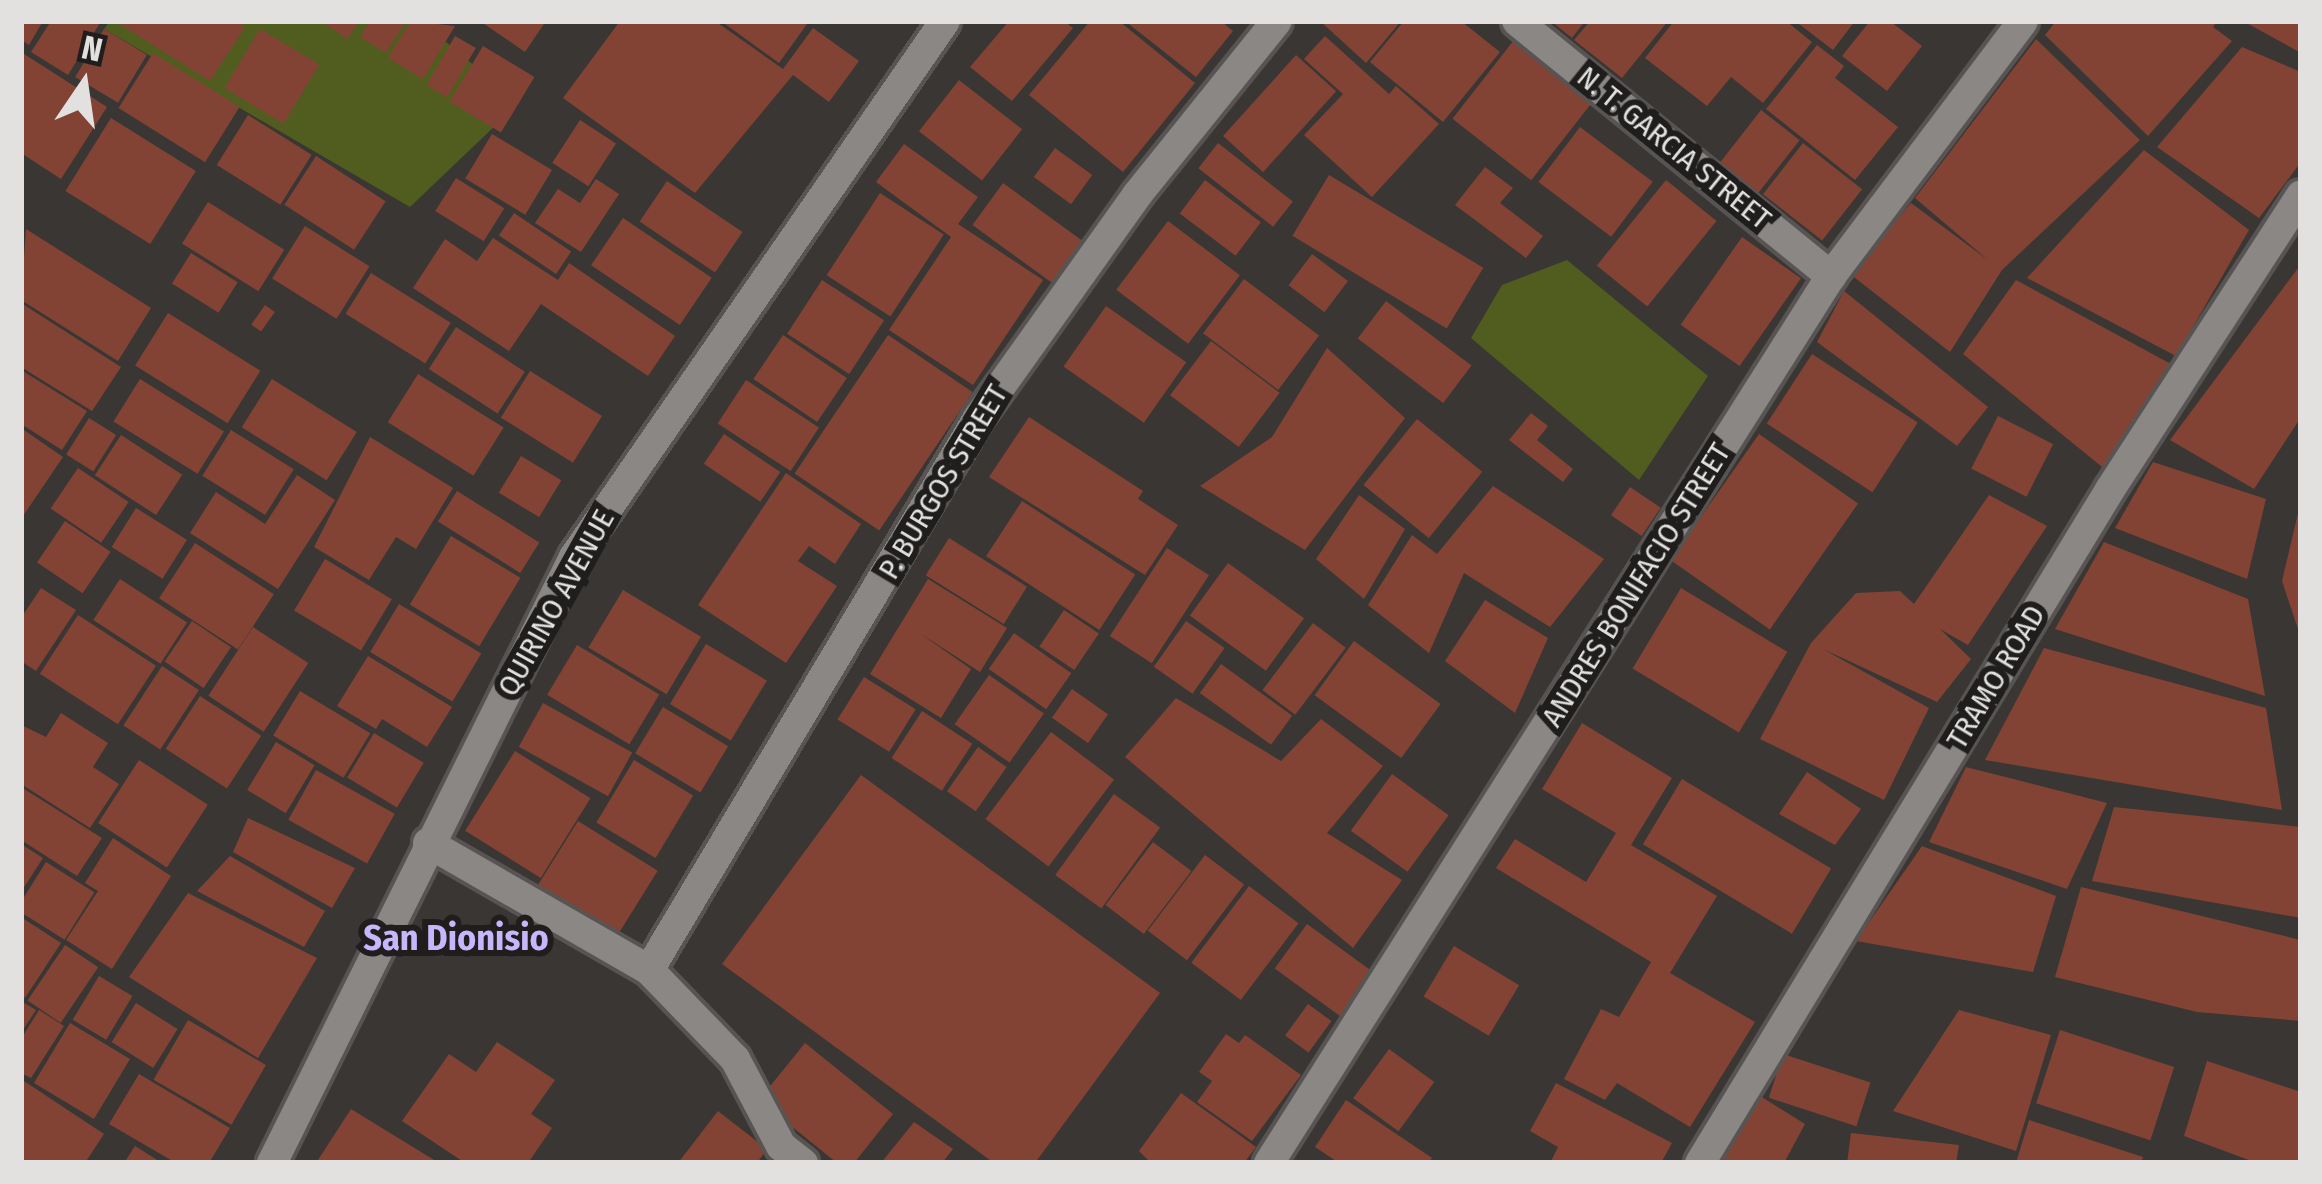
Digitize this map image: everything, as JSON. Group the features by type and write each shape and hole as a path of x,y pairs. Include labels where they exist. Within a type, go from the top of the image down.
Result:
{"street":[{"name":"QUIRINO AVENUE","path":"272,1163 574,557 944,21"},
{"name":"P. BURGOS STREET","path":"649,970 978,418 1138,195 1276,21"},
{"name":"N. T. GARCIA STREET","path":"1516,21 1831,276"},
{"name":"ANDRES BONIFACIO STREET","path":"1269,1163 1831,276 2023,21"},
{"name":"TRAMO ROAD","path":"1700,1163 2111,488 2301,195"},
{"path":"428,843 649,970 735,1059 782,1146 803,1163"}],"green space":[{"path":"110,21 421,21 519,103 410,207 104,29"},
{"path":"1567,260 1708,376 1639,480 1471,338 1502,285"}],"building":[{"path":"21,21 43,21 29,45 21,40"},
{"path":"51,21 100,23 68,75 31,52"},
{"path":"115,21 236,21 245,27 210,81"},
{"path":"321,21 359,21 347,39"},
{"path":"370,21 406,21 386,53 360,37"},
{"path":"411,21 455,26 423,79 388,58"},
{"path":"480,21 546,21 525,52"},
{"path":"620,21 715,21 783,69 813,28 859,61 829,102 793,75 695,193 563,98"},
{"path":"721,21 803,21 807,24 779,63"},
{"path":"1009,21 1064,21 1073,28 1012,101 970,67"},
{"path":"1090,21 1119,21 1195,83 1123,172 1029,95"},
{"path":"1125,21 1221,21 1233,31 1196,77"},
{"path":"1320,21 1401,21 1366,63"},
{"path":"1404,21 1461,21 1500,52 1443,122 1370,62"},
{"path":"1551,21 1585,21 1572,38"},
{"path":"1590,21 1668,21 1622,78 1574,40"},
{"path":"1674,21 1786,21 1812,42 1763,103 1731,77 1707,106 1645,58"},
{"path":"1795,21 1855,21 1833,50"},
{"path":"1870,21 1890,21 1922,46 1887,91 1842,56"},
{"path":"2056,21 2217,21 2213,27 2232,41 2148,136 2045,35"},
{"path":"2243,21 2301,21 2301,53"},
{"path":"104,29 147,55 118,103 75,77"},
{"path":"260,29 319,65 284,124 224,88"},
{"path":"455,36 476,48 447,97 426,85"},
{"path":"1325,36 1389,94 1396,86 1439,124 1372,197 1304,135 1343,94 1304,59"},
{"path":"2036,39 2140,140 2002,270 1950,352 1850,274 1911,203 1988,260 1915,198"},
{"path":"1514,40 1593,102 1531,180 1452,119"},
{"path":"1817,45 1844,66 1835,78 1898,127 1855,180 1766,109"},
{"path":"483,46 534,77 501,133 450,102"},
{"path":"2242,47 2301,72 2301,162 2259,218 2157,147"},
{"path":"21,52 107,107 61,179 21,153"},
{"path":"153,53 240,107 205,162 119,108"},
{"path":"1296,55 1336,91 1263,172 1223,136"},
{"path":"959,80 1022,129 982,180 919,131"},
{"path":"1761,110 1800,140 1757,195 1718,165"},
{"path":"248,115 312,155 280,205 217,165"},
{"path":"111,118 196,171 150,244 65,191"},
{"path":"580,120 616,143 588,186 552,163"},
{"path":"1580,127 1653,182 1611,237 1538,182"},
{"path":"492,134 552,170 525,215 465,179"},
{"path":"1218,143 1293,201 1273,227 1198,168"},
{"path":"1803,143 1862,189 1822,240 1763,194"},
{"path":"904,144 978,197 958,224 1043,280 973,385 889,330 951,237 876,182"},
{"path":"1055,148 1092,175 1071,204 1034,177"},
{"path":"2144,150 2249,230 2176,356 2027,278"},
{"path":"316,156 386,201 354,250 284,205"},
{"path":"1485,167 1513,188 1500,203 1543,236 1526,258 1455,205"},
{"path":"1329,175 1483,268 1447,329 1292,236"},
{"path":"456,178 504,208 484,241 435,211"},
{"path":"596,179 619,194 581,252 535,223 558,189 580,203"},
{"path":"1205,180 1261,222 1236,256 1180,214"},
{"path":"1666,180 1717,221 1647,306 1597,265"},
{"path":"667,181 742,232 715,273 640,222"},
{"path":"1003,183 1087,244 1057,286 972,225"},
{"path":"880,193 944,234 890,317 827,275"},
{"path":"208,202 284,250 258,291 182,244"},
{"path":"514,213 571,252 556,274 499,235"},
{"path":"623,218 712,278 680,325 591,265"},
{"path":"1168,221 1240,275 1188,344 1116,290"},
{"path":"305,226 369,266 337,319 272,279"},
{"path":"26,229 151,308 118,361 21,300"},
{"path":"1742,237 1801,278 1740,366 1681,325"},
{"path":"493,238 558,280 569,263 675,336 648,376 541,304 509,351 413,288 445,239 477,261"},
{"path":"191,253 238,282 219,313 172,284"},
{"path":"1312,254 1348,281 1324,312 1289,285"},
{"path":"2301,264 2301,417 2254,489 2170,440"},
{"path":"371,273 451,323 425,364 346,314"},
{"path":"1244,279 1319,336 1278,390 1203,333"},
{"path":"822,280 884,320 849,374 787,334"},
{"path":"2016,280 2171,364 2107,471 1963,354"},
{"path":"1844,291 1988,407 1957,446 1817,342"},
{"path":"1386,301 1471,365 1443,403 1358,339"},
{"path":"21,303 121,367 92,411 21,367"},
{"path":"265,305 275,312 261,332 251,325"},
{"path":"1106,306 1186,362 1144,423 1064,367"},
{"path":"168,313 260,371 228,423 135,366"},
{"path":"456,327 525,372 498,414 429,369"},
{"path":"783,335 847,378 817,422 753,379"},
{"path":"888,335 973,392 879,530 795,473"},
{"path":"1211,341 1280,393 1239,447 1170,395"},
{"path":"1327,348 1405,418 1305,550 1200,486 1272,437"},
{"path":"1812,354 1918,423 1872,492 1767,424"},
{"path":"21,370 87,411 62,450 21,424"},
{"path":"530,371 602,416 573,463 501,418"},
{"path":"418,374 504,428 473,476 388,422"},
{"path":"140,379 224,431 197,474 114,421"},
{"path":"272,379 357,432 327,480 242,427"},
{"path":"746,380 819,427 791,471 718,424"},
{"path":"1531,413 1548,426 1537,440 1573,469 1563,482 1509,440"},
{"path":"1998,416 2053,444 2026,497 1971,469"},
{"path":"1029,417 1143,491 1138,499 1178,525 1145,575 989,477"},
{"path":"89,418 116,435 93,471 66,454"},
{"path":"1417,419 1482,472 1429,538 1364,485"},
{"path":"21,428 63,457 21,519"},
{"path":"231,430 294,469 265,515 202,476"},
{"path":"724,434 780,472 760,502 704,464"},
{"path":"1759,434 1858,503 1770,630 1671,560"},
{"path":"121,435 182,475 156,515 95,475"},
{"path":"370,437 453,488 416,549 396,537 369,580 314,547"},
{"path":"521,456 561,480 539,517 499,493"},
{"path":"2153,462 2266,499 2247,579 2115,528"},
{"path":"78,468 129,502 101,543 51,509"},
{"path":"786,473 861,524 835,564 809,546 798,561 837,586 786,663 698,605"},
{"path":"297,475 335,500 278,589 190,533 216,492 265,524"},
{"path":"1493,486 1604,559 1550,627 1464,573 1429,653 1368,605 1412,535 1437,554"},
{"path":"1630,487 1661,508 1642,536 1611,515"},
{"path":"457,491 539,542 520,573 438,522"},
{"path":"1359,495 1405,529 1364,599 1316,559"},
{"path":"1989,495 2047,526 1968,645 1940,629 1971,659 1937,702 1823,649 1929,708 1884,800 1760,739 1811,643 1856,593 1900,591 1914,604"},
{"path":"1022,501 1135,575 1099,630 986,556"},
{"path":"136,508 187,540 163,579 112,547"},
{"path":"2301,509 2300,635 2282,581"},
{"path":"65,521 111,552 83,593 37,562"},
{"path":"451,536 520,578 479,646 410,605"},
{"path":"949,538 1027,587 1004,624 926,575"},
{"path":"2104,542 2248,599 2265,696 2055,629"},
{"path":"195,543 274,594 238,650 159,598"},
{"path":"1167,548 1209,575 1152,663 1110,636"},
{"path":"325,559 392,599 361,651 294,610"},
{"path":"1228,563 1304,618 1266,671 1190,616"},
{"path":"120,579 187,623 160,664 93,620"},
{"path":"928,579 1007,628 980,672 921,634 971,669 941,718 870,674"},
{"path":"41,588 76,610 36,671 21,661 21,618"},
{"path":"1681,588 1787,652 1739,732 1633,669"},
{"path":"623,590 701,637 666,694 588,647"},
{"path":"1485,600 1548,638 1515,713 1445,661"},
{"path":"399,604 481,653 452,701 370,652"},
{"path":"1064,610 1099,633 1074,670 1039,646"},
{"path":"78,615 156,666 118,724 40,674"},
{"path":"192,621 231,647 204,688 165,662"},
{"path":"1186,621 1225,648 1192,694 1154,667"},
{"path":"1313,623 1346,648 1295,715 1262,690"},
{"path":"253,627 308,663 264,732 208,696"},
{"path":"1014,633 1071,673 1046,709 989,669"},
{"path":"1354,641 1441,704 1401,758 1315,695"},
{"path":"706,644 767,681 731,741 670,704"},
{"path":"577,645 659,694 629,744 547,695"},
{"path":"2044,648 2266,708 2282,810 1985,760"},
{"path":"368,656 452,707 427,747 382,719 376,729 337,706"},
{"path":"1221,664 1292,716 1271,745 1200,693"},
{"path":"162,666 199,690 160,750 123,726"},
{"path":"989,675 1044,713 1009,763 955,724"},
{"path":"864,677 916,709 889,752 838,719"},
{"path":"1072,689 1108,714 1088,743 1052,718"},
{"path":"300,691 370,733 344,778 273,736"},
{"path":"200,696 261,736 227,789 166,749"},
{"path":"1176,698 1281,761 1321,719 1383,766 1327,833 1402,880 1353,948 1125,757"},
{"path":"543,703 632,752 608,796 519,747"},
{"path":"663,707 728,746 700,792 635,753"},
{"path":"922,711 972,744 942,791 892,758"},
{"path":"61,713 108,743 93,767 119,784 90,828 21,784 21,725 46,737"},
{"path":"1582,723 1672,778 1631,845 1717,896 1670,973 1755,1022 1690,1127 1617,1083 1605,1100 1564,1079 1601,1009 1619,1017 1651,962 1496,868 1515,839 1586,882 1616,833 1542,789"},
{"path":"1051,732 1114,780 1048,867 985,819"},
{"path":"374,733 424,763 397,807 347,778"},
{"path":"276,742 315,765 286,813 247,790"},
{"path":"978,747 1007,767 976,811 947,791"},
{"path":"515,751 590,798 541,878 465,831"},
{"path":"139,760 208,805 167,868 98,823"},
{"path":"634,760 693,796 656,858 596,823"},
{"path":"1966,767 2107,803 2067,889 1929,842"},
{"path":"316,770 395,814 367,863 288,820"},
{"path":"1807,772 1861,809 1835,845 1779,814"},
{"path":"1392,774 1449,815 1407,872 1351,831"},
{"path":"861,775 1160,993 1035,1163 994,1163 722,964"},
{"path":"1682,779 1831,869 1792,934 1643,844"},
{"path":"21,787 102,838 77,876 21,840"},
{"path":"1114,794 1160,828 1101,908 1055,875"},
{"path":"2114,807 2301,827 2301,918 2092,881"},
{"path":"248,818 355,868 332,908 233,852"},
{"path":"578,821 658,871 618,934 538,885"},
{"path":"113,838 171,876 112,969 66,940 98,891 85,883"},
{"path":"1153,842 1191,871 1144,934 1105,905"},
{"path":"21,844 43,858 21,892"},
{"path":"1922,846 2056,896 2033,972 1856,941"},
{"path":"1205,855 1244,884 1187,960 1148,931"},
{"path":"230,856 325,911 304,947 197,891"},
{"path":"46,862 94,892 65,940 21,912 21,902"},
{"path":"1249,886 1299,923 1241,1000 1191,963"},
{"path":"2081,887 2301,940 2301,1021 2197,1012 2055,977"},
{"path":"188,893 317,958 258,1058 129,977"},
{"path":"24,919 61,943 25,998 21,995"},
{"path":"1307,924 1378,976 1346,1020 1275,968"},
{"path":"65,945 98,967 61,1023 28,1001"},
{"path":"1454,946 1519,985 1489,1036 1424,997"},
{"path":"99,976 132,996 106,1040 73,1020"},
{"path":"21,1001 36,1010 21,1033"},
{"path":"136,1003 178,1029 153,1068 112,1042"},
{"path":"1308,1004 1331,1021 1309,1053 1285,1036"},
{"path":"39,1010 64,1026 31,1078 21,1073 21,1039"},
{"path":"1959,1010 2051,1035 2016,1151 1893,1111"},
{"path":"188,1020 266,1065 231,1125 154,1080"},
{"path":"70,1023 130,1059 94,1119 34,1083"},
{"path":"2060,1030 2174,1067 2150,1140 2036,1103"},
{"path":"1226,1034 1239,1043 1245,1035 1301,1075 1252,1141 1197,1102 1212,1081 1199,1072"},
{"path":"497,1042 555,1080 531,1114 552,1128 528,1163 465,1163 402,1121 449,1054 476,1072"},
{"path":"805,1043 893,1114 854,1163 837,1163 759,1100"},
{"path":"1389,1049 1434,1082 1398,1131 1353,1098"},
{"path":"1783,1054 1870,1082 1856,1126 1769,1098"},
{"path":"2207,1061 2301,1092 2301,1163 2257,1163 2184,1136"},
{"path":"139,1074 230,1128 209,1163 176,1163 109,1124"},
{"path":"21,1079 104,1134 85,1163 21,1161"},
{"path":"1556,1083 1672,1143 1661,1163 1550,1163 1558,1147 1530,1131"},
{"path":"1181,1093 1256,1147 1244,1163 1151,1163 1139,1151"},
{"path":"1757,1094 1805,1124 1784,1163 1716,1163"},
{"path":"1346,1100 1432,1158 1429,1163 1339,1163 1315,1147"},
{"path":"351,1109 439,1163 316,1163"},
{"path":"718,1111 767,1149 757,1163 678,1163"},
{"path":"2029,1120 2143,1157 2141,1163 2016,1163"},
{"path":"914,1122 953,1149 942,1163 881,1163"},
{"path":"1851,1133 1959,1145 1956,1163 1847,1163"},
{"path":"135,1146 162,1163 124,1163"}],"district":[{"name":"San Dionisio","path":"456,939"}]}
